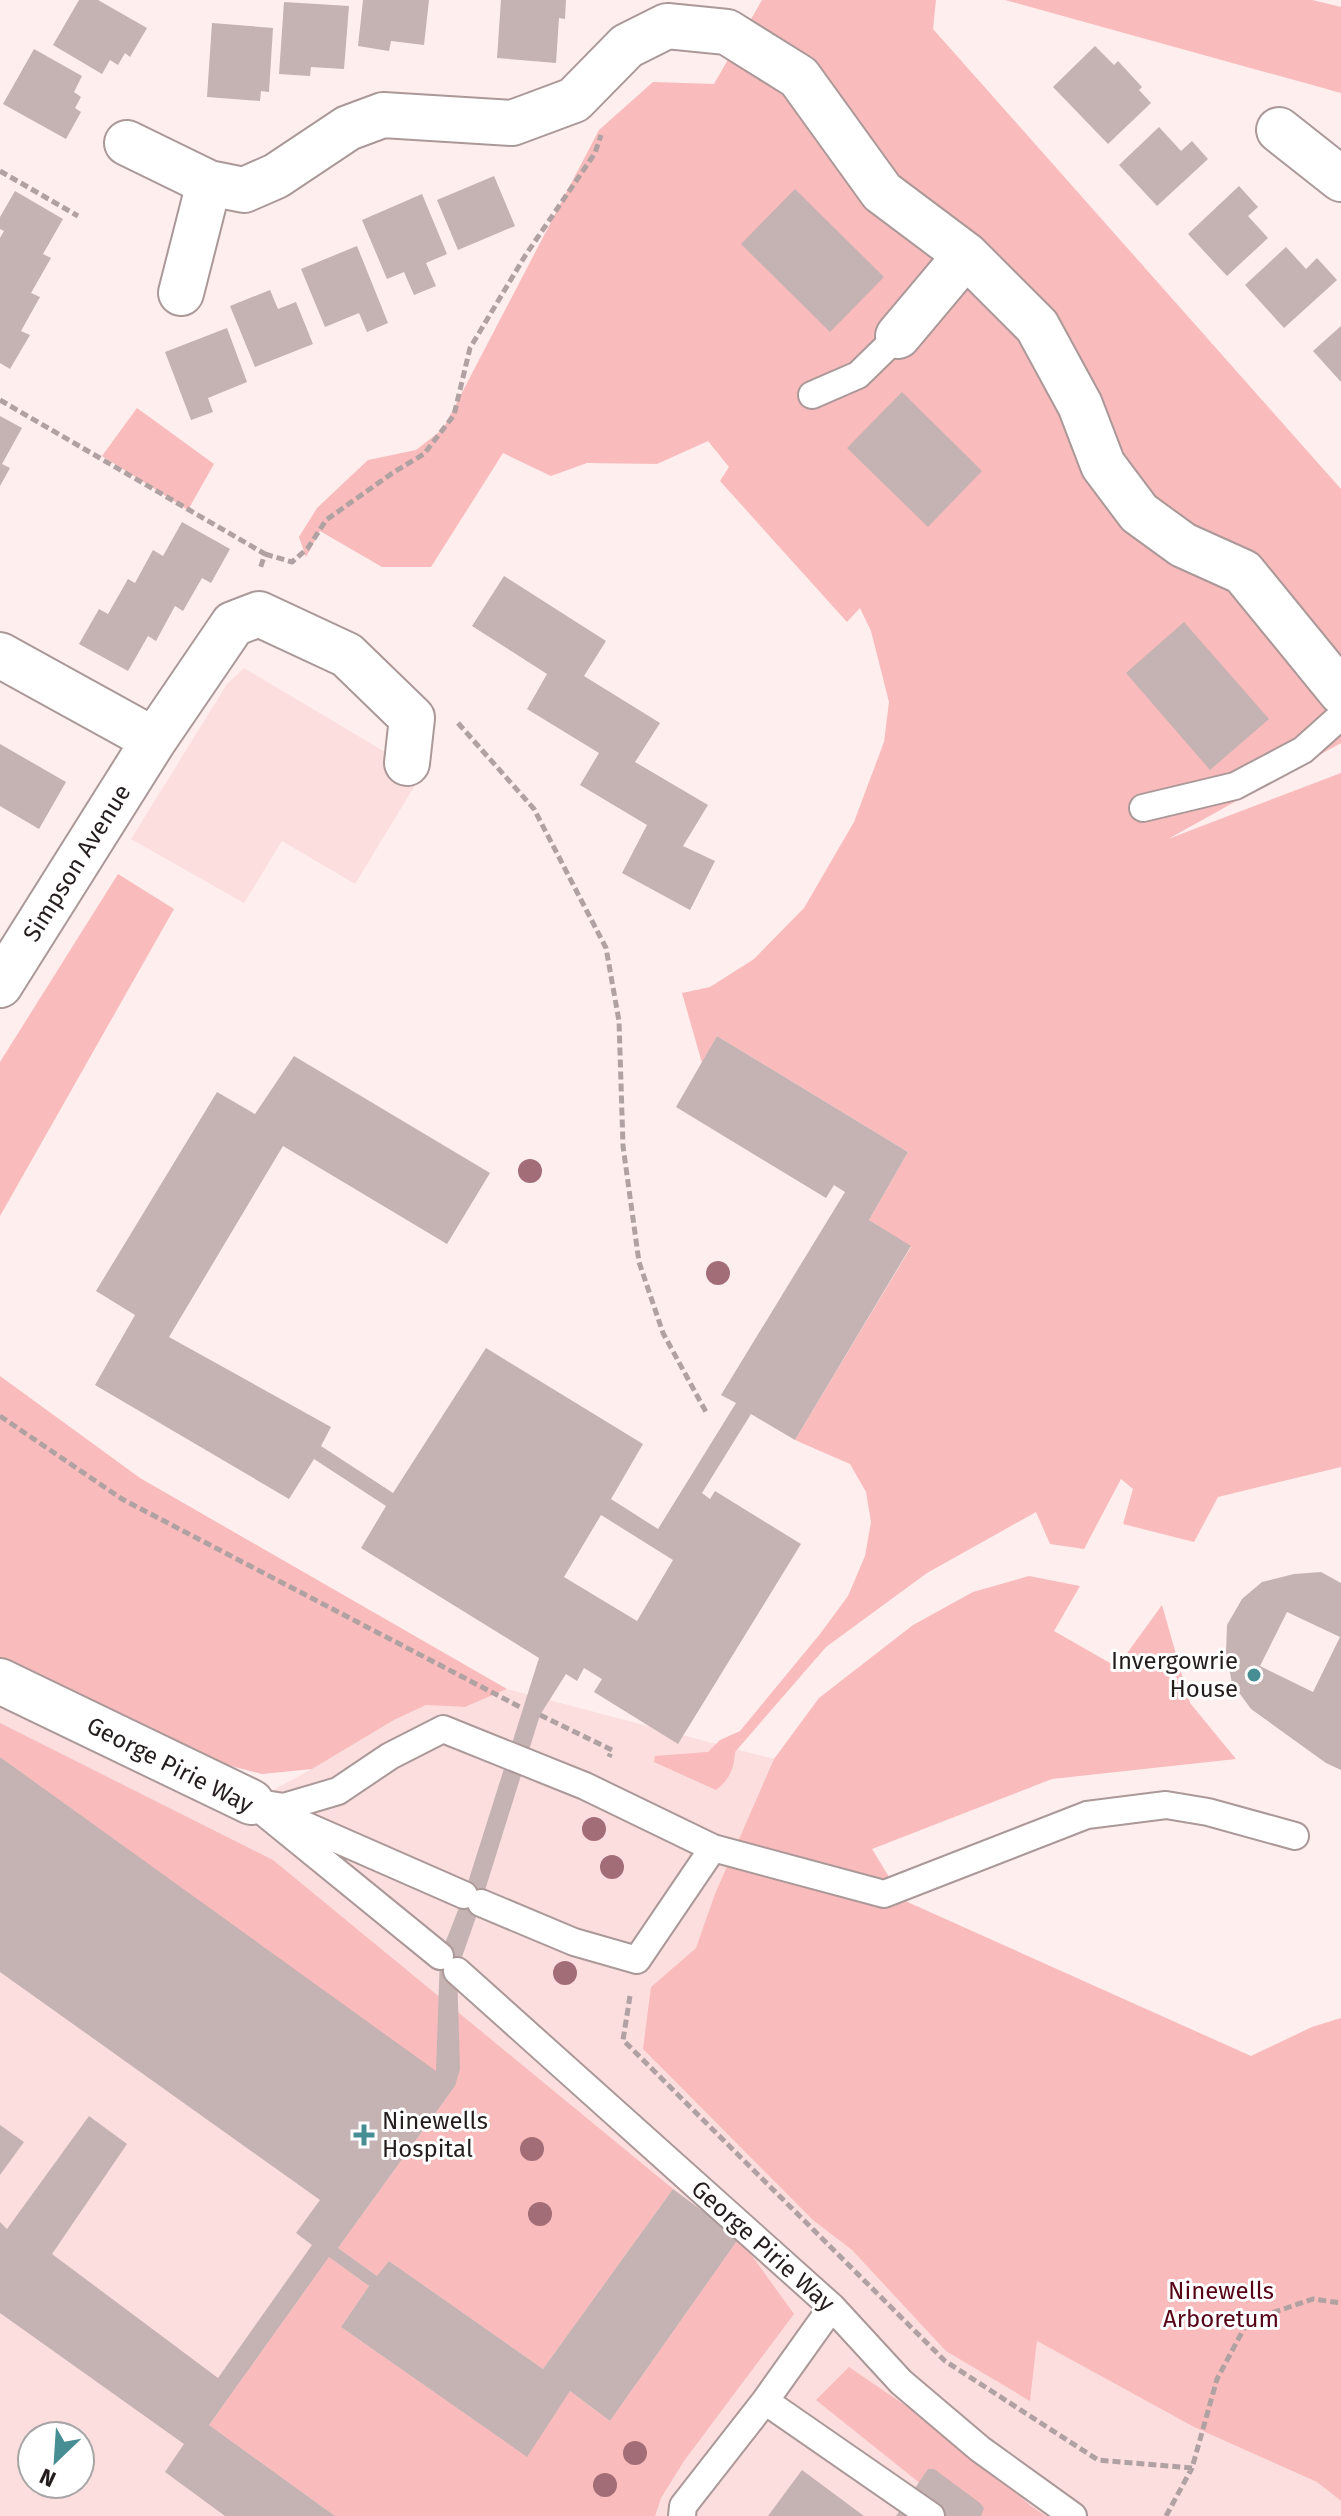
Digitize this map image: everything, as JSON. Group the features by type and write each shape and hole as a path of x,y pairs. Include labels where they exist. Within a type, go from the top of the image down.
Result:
{"street":[{"path":"127,143 209,183 244,190 276,176 348,128 383,115 512,123 574,100 627,46 667,26 727,32 799,77 882,192 966,255 1037,326 1080,405 1103,465 1139,513 1183,545 1243,572 1341,692"},
{"path":"1279,130 1341,179"},
{"path":"181,293 209,183"},
{"path":"898,336 966,255"},
{"path":"259,614 347,655 412,718 407,763"},
{"name":"Simpson Avenue","path":"0,985 154,740 233,624 259,614"},
{"path":"0,655 154,740"},
{"name":"George Pirie Way","path":"0,1681 251,1802"}],"lane":[{"path":"812,395 858,375 898,336"},
{"path":"1143,808 1235,786 1303,750 1341,716"},
{"path":"251,1802 284,1807 338,1791 390,1756 443,1729 585,1786 713,1848 884,1894 1087,1815 1166,1805 1208,1812 1295,1836"},
{"path":"251,1802 574,1942 637,1960 713,1848"},
{"name":"George Pirie Way","path":"251,1802 448,1964 832,2307 912,2392 980,2449 1073,2516"},
{"path":"682,2516 683,2506 765,2401 832,2307"},
{"path":"765,2401 931,2516"}],"path":[{"path":"0,400 265,554 292,562 308,548 326,520 424,454 454,415 470,348 525,256 595,153 604,125"},
{"path":"0,171 78,216"},
{"path":"259,614 260,568 265,554"},
{"path":"453,718 534,809 606,948 619,1021 623,1146 639,1262 663,1333 706,1412"},
{"path":"0,1416 122,1499 522,1708"},
{"path":"637,1960 623,2040 945,2361 1098,2460 1192,2468"},
{"path":"1166,2516 1192,2468 1217,2379 1248,2321 1313,2299 1341,2303"}],"shaded area":[{"path":"244,668 422,774 355,884 282,841 244,903 131,839 227,684"},
{"name":"Ninewells Hospital","path":"0,1681 251,1802 426,1705 465,1707 507,1689 774,1759 696,1948 651,1987 814,2221 1030,2400 1037,2341 1194,2427 1317,2482 1341,2501 1341,2516 0,2516"}],"green space":[{"path":"762,0 936,0 933,29 1341,489 1341,743 1168,839 1341,773 1341,1467 1218,1497 1194,1542 1123,1524 1133,1489 1121,1479 1084,1549 1050,1544 1036,1512 927,1573 826,1647 735,1752 730,1773 716,1790 654,1762 655,1756 708,1752 720,1740 740,1731 848,1596 865,1556 871,1522 866,1492 850,1464 795,1440 911,1247 869,1220 908,1152 717,1036 702,1063 682,993 710,987 754,959 804,908 854,822 884,742 889,702 871,631 860,608 847,622 720,481 729,467 708,441 657,464 587,463 551,476 503,453 431,567 382,567 320,531 306,557 299,537 317,508 368,460 416,450 443,429 599,130 653,82 714,84"},
{"path":"1005,0 1312,0 1341,7 1341,93"},
{"path":"137,408 214,464 188,510 102,456"},
{"path":"118,874 174,909 0,1216 0,1062"},
{"path":"0,1376 140,1478 507,1689 465,1707 426,1705 394,1720 312,1769 262,1774 204,1759 0,1658"},
{"name":"Ninewells Arboretum","path":"1029,1576 1080,1586 1054,1631 1117,1667 1162,1605 1190,1703 1236,1759 1052,1779 872,1849 903,1900 1251,2056 1312,2027 1341,2018 1341,2501 1317,2482 1194,2427 1037,2341 1030,2401 946,2351 852,2250 814,2221 643,2049 651,1987 696,1948 715,1894 774,1759 819,1698 913,1625 973,1592"},
{"path":"0,1723 273,1860 673,2189 543,2369 389,2261 377,2276 338,2248 455,2086 0,1757"},
{"path":"739,2238 794,2314 684,2461 661,2498 655,2516 335,2516 209,2425 329,2257 369,2286 341,2327 526,2456 570,2391 610,2421"},
{"path":"849,2367 953,2438 1046,2516 961,2516 816,2400"}],"building":[{"path":"79,0 98,0 147,28 130,57 125,53 118,65 110,60 102,74 53,45"},
{"path":"363,0 429,0 424,45 391,41 389,51 358,46"},
{"path":"501,0 566,0 565,19 559,18 556,63 497,58"},
{"path":"284,2 349,6 344,69 311,67 310,76 279,74"},
{"path":"212,23 273,28 269,92 261,91 260,101 207,97"},
{"path":"1095,46 1114,65 1118,61 1142,87 1139,90 1151,103 1108,144 1053,87"},
{"path":"34,49 82,76 74,92 81,97 75,108 81,112 66,139 3,104"},
{"path":"1159,127 1181,151 1192,141 1208,159 1157,206 1119,165"},
{"path":"494,176 515,226 458,250 437,200"},
{"path":"1239,186 1258,207 1248,216 1268,238 1227,276 1188,234"},
{"path":"795,189 884,277 830,332 741,244"},
{"path":"15,191 63,219 43,254 51,258 31,293 40,297 21,331 30,335 10,369 0,363 0,238 4,231 0,229 0,217"},
{"path":"422,194 447,254 426,263 436,286 414,295 404,272 387,279 362,220"},
{"path":"357,246 388,323 367,332 359,313 325,327 301,269"},
{"path":"1286,247 1306,269 1317,258 1337,280 1284,328 1245,285"},
{"path":"270,290 278,309 296,302 313,344 255,367 230,306"},
{"path":"1341,326 1341,382 1313,351"},
{"path":"227,328 247,382 208,398 213,412 191,420 165,352"},
{"path":"902,392 982,471 928,527 847,448"},
{"path":"0,416 22,428 2,464 10,468 0,486"},
{"path":"182,522 230,549 211,583 202,578 183,611 175,606 156,641 148,636 128,671 79,644 99,609 108,614 128,579 135,583 153,550 163,556"},
{"path":"504,576 606,641 584,676 660,723 635,762 708,805 683,846 715,861 690,910 622,873 647,825 580,785 599,753 527,709 547,674 472,626"},
{"path":"1184,622 1269,719 1210,770 1126,673"},
{"path":"0,744 66,782 39,829 0,806"},
{"path":"717,1036 908,1152 869,1220 911,1246 795,1440 751,1414 702,1493 710,1499 715,1491 801,1544 678,1744 594,1692 602,1679 584,1668 577,1681 566,1674 540,1715 457,1971 460,2069 455,2086 338,2248 377,2276 389,2261 543,2369 673,2189 739,2238 610,2421 570,2391 527,2457 341,2327 369,2286 329,2257 209,2425 335,2516 225,2516 165,2472 184,2444 0,2313 0,2222 7,2229 89,2116 127,2144 52,2254 218,2378 312,2245 296,2233 320,2200 0,1972 0,1757 436,2071 440,1956 464,1895 539,1658 361,1548 386,1506 314,1459 289,1499 95,1385 135,1315 96,1291 217,1092 255,1114 294,1056 490,1173 447,1244 283,1146 169,1337 331,1427 321,1446 393,1493 486,1348 643,1444 611,1499 658,1529 736,1403 721,1395 845,1192 834,1185 826,1198 676,1107","holes":["601,1515 673,1560 637,1621 564,1577"]},
{"name":"Invergowrie House","path":"1321,1572 1341,1583 1341,1770 1326,1763 1251,1709 1232,1683 1226,1652 1227,1625 1242,1599 1262,1582 1294,1574","holes":["1287,1612 1340,1637 1313,1692 1260,1666"]},
{"path":"0,2125 24,2142 0,2175"},
{"path":"928,2469 934,2469 980,2503 984,2508 981,2516 896,2516"},
{"path":"802,2470 864,2516 768,2516"}],"place":[{"name":"Invergowrie House","path":"1254,1675"},
{"name":"Ninewells Hospital","path":"364,2135"}]}
